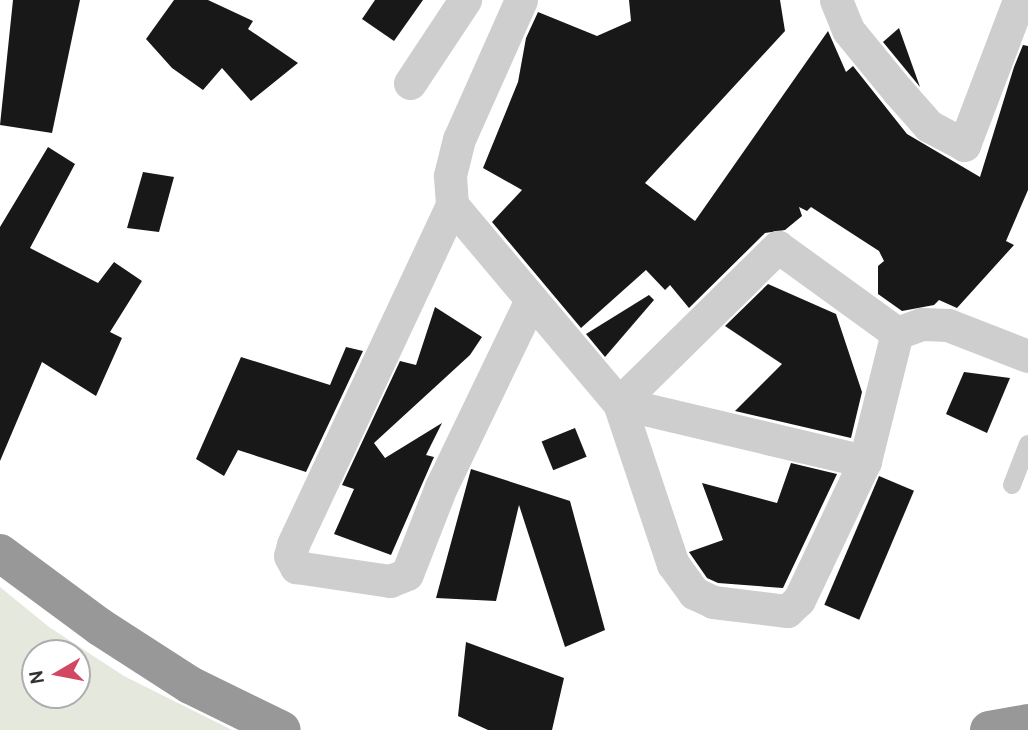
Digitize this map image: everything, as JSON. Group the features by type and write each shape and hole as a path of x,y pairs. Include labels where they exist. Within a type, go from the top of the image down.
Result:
{"highway":[{"path":"0,552 100,627 190,685 282,730"},
{"path":"989,730 1028,723"}],"street":[{"path":"410,83 465,0"},
{"path":"521,0 459,139 450,176 452,205 293,545 289,556 296,567 390,581 407,574 441,487 530,302"},
{"path":"836,0 848,30 898,91 929,126 964,145 1019,0"},
{"path":"452,205 530,302 619,403 673,564 694,593 713,602 774,610 793,607 865,461 897,333"},
{"path":"619,403 778,247 897,333"},
{"path":"897,333 922,324 948,325 1028,356"},
{"path":"619,403 865,461"}],"lane":[{"path":"1012,485 1028,444"}],"shaded area":[{"path":"0,587 67,639 21,639 21,709 91,709 91,654 124,676 232,730 0,730"}],"building":[{"path":"13,0 80,0 52,133 0,125"},
{"path":"174,0 208,0 253,21 248,29 298,63 251,101 222,68 203,90 172,68 146,39"},
{"path":"375,0 423,0 394,41 362,19"},
{"path":"629,0 780,0 785,31 645,183 695,221 828,31 846,72 853,66 907,134 980,177 1014,67 1023,45 1028,46 1028,190 1006,241 1014,245 957,308 939,300 934,305 902,311 878,294 878,266 884,261 879,251 811,207 807,211 799,207 802,216 785,230 765,233 689,308 670,285 665,290 646,270 581,328 492,222 522,190 483,168 518,82 526,38 538,12 597,36 631,21"},
{"path":"899,28 920,87 883,42"},
{"path":"48,147 75,164 30,248 98,283 114,262 142,281 110,332 122,338 96,396 42,362 0,461 0,227"},
{"path":"143,172 174,177 159,232 127,228"},
{"path":"768,284 836,314 862,392 851,438 735,411 782,364 725,326"},
{"path":"649,295 654,300 605,357 586,334"},
{"path":"435,307 482,337 470,355 374,443 385,458 442,423 426,455 434,457 391,555 334,534 354,489 342,485 400,361 416,365"},
{"path":"346,347 363,351 306,472 238,450 224,476 196,459 241,357 330,385"},
{"path":"964,372 1010,378 987,433 946,414"},
{"path":"575,428 587,457 553,470 542,441"},
{"path":"791,463 837,474 783,588 718,583 707,578 689,552 723,540 702,483 777,503"},
{"path":"471,469 570,501 605,630 565,647 519,505 496,601 436,598"},
{"path":"879,476 914,491 859,620 824,605"},
{"path":"466,642 564,678 552,730 488,730 458,716"}]}
